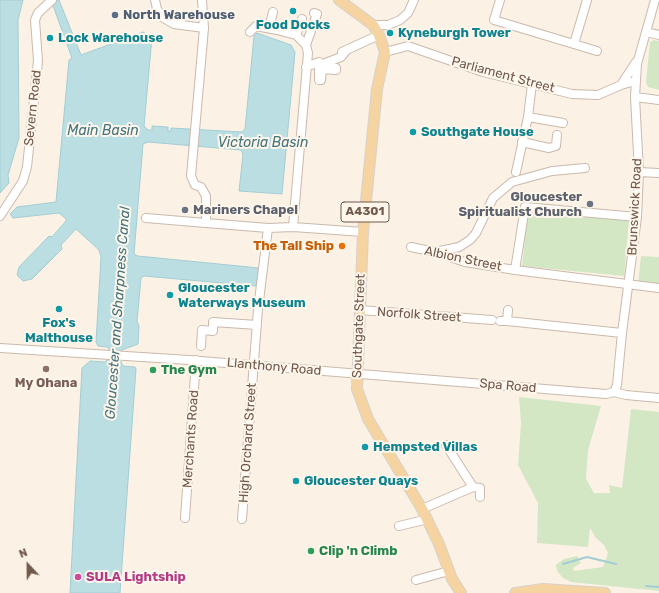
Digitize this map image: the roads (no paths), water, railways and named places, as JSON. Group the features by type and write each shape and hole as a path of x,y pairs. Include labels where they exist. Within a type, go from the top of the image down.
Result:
{"main road":[{"path":"339,0 373,25 379,35 385,52"},
{"name":"Southgate Street","path":"385,52 377,89 363,232 357,389 368,419 428,519 451,575 461,593"},
{"name":"Southgate Street","path":"451,575 454,593"},
{"path":"515,593 530,590 550,592 606,593"}],"street":[{"path":"155,0 157,9 162,17 174,24 204,28"},
{"path":"202,0 204,28 191,176 195,185 201,187 206,196 206,223"},
{"path":"373,25 388,24 400,20 408,13 414,0"},
{"path":"500,0 494,20 597,51"},
{"path":"574,44 587,0"},
{"name":"Brunswick Road","path":"614,392 617,386 622,333 637,217 639,172 635,81 638,58 655,0"},
{"name":"Severn Road","path":"0,216 16,194 23,181 27,167 38,61 35,20 38,13 50,2"},
{"path":"269,28 272,12"},
{"path":"293,227 307,49 317,14 314,13"},
{"path":"296,35 302,19"},
{"path":"250,32 256,26 296,35 307,49"},
{"path":"646,32 659,35"},
{"path":"306,67 319,62 319,80 321,80 322,69 336,70 336,68 322,67 323,64 379,35"},
{"name":"Parliament Street","path":"385,52 399,47 408,46 483,72 572,94 587,96 602,94 621,85 635,81"},
{"path":"621,85 638,58"},
{"path":"516,172 528,117 532,84"},
{"path":"635,97 659,100"},
{"path":"528,117 562,123"},
{"path":"522,142 549,148 556,146 557,135"},
{"path":"435,252 459,247 470,240 476,233 493,198 512,182 552,172 585,168"},
{"path":"639,172 659,173"},
{"path":"515,270 526,207 637,217"},
{"path":"146,218 268,228 293,227 363,232"},
{"name":"High Orchard Street","path":"242,519 253,366 268,228"},
{"name":"Albion Street","path":"411,247 435,252 465,262 515,270 659,288"},
{"name":"Norfolk Street","path":"360,310 478,322 499,321 622,333"},
{"path":"499,321 508,310"},
{"path":"202,346 202,330 213,331 214,322 257,325"},
{"name":"Llanthony Road","path":"0,348 196,360 357,374"},
{"name":"Merchants Road","path":"185,518 196,360"},
{"name":"Spa Road","path":"357,374 606,394 614,392 626,395 659,398"},
{"path":"446,445 473,487"},
{"path":"422,509 473,487 480,488 480,497"},
{"path":"399,526 428,519"},
{"path":"416,580 451,575"}],"water":[{"path":"0,0 23,0 18,20 19,138 8,175 9,183 0,193"},
{"path":"51,0 59,0 81,55 143,32 152,37 144,126 148,130 152,130 152,126 168,127 168,131 171,131 171,128 242,132 245,129 254,36 257,33 291,45 295,52 282,194 239,191 243,154 241,150 148,142 143,144 134,254 138,256 259,268 256,286 144,276 141,278 137,321 139,326 138,344 122,350 121,362 123,366 135,367 136,369 120,593 70,593 82,368 90,361 105,362 109,358 110,350 107,347 98,346 96,342 101,257 99,250 76,229 61,245 62,249 32,279 23,281 17,275 19,267 49,236 52,237 66,221 66,219 59,213 13,218 10,214 17,207 56,202 69,60 72,58"}],"waterway":[{"path":"563,564 587,557 616,564"},
{"path":"646,586 659,587"}],"place":[{"name":"Food Docks","path":"293,11"},
{"name":"North Warehouse","path":"115,15"},
{"name":"Kyneburgh Tower","path":"390,33"},
{"name":"Lock Warehouse","path":"50,38"},
{"name":"Southgate House","path":"413,132"},
{"name":"Gloucester Spiritualist Church","path":"590,204"},
{"name":"Mariners Chapel","path":"185,210"},
{"name":"The Tall Ship","path":"342,246"},
{"name":"Gloucester Waterways Museum","path":"170,295"},
{"name":"Fox's Malthouse","path":"59,309"},
{"name":"My Ohana","path":"46,369"},
{"name":"The Gym","path":"153,370"},
{"name":"Hempsted Villas","path":"365,447"},
{"name":"Gloucester Quays","path":"296,481"},
{"name":"Clip 'n Climb","path":"311,551"},
{"name":"SULA Lightship","path":"78,577"}],"water label":[{"name":"Main Basin","path":"103,131"},
{"name":"Victoria Basin","path":"263,143"},
{"name":"Gloucester and Sharpness Canal","path":"118,313"}]}
